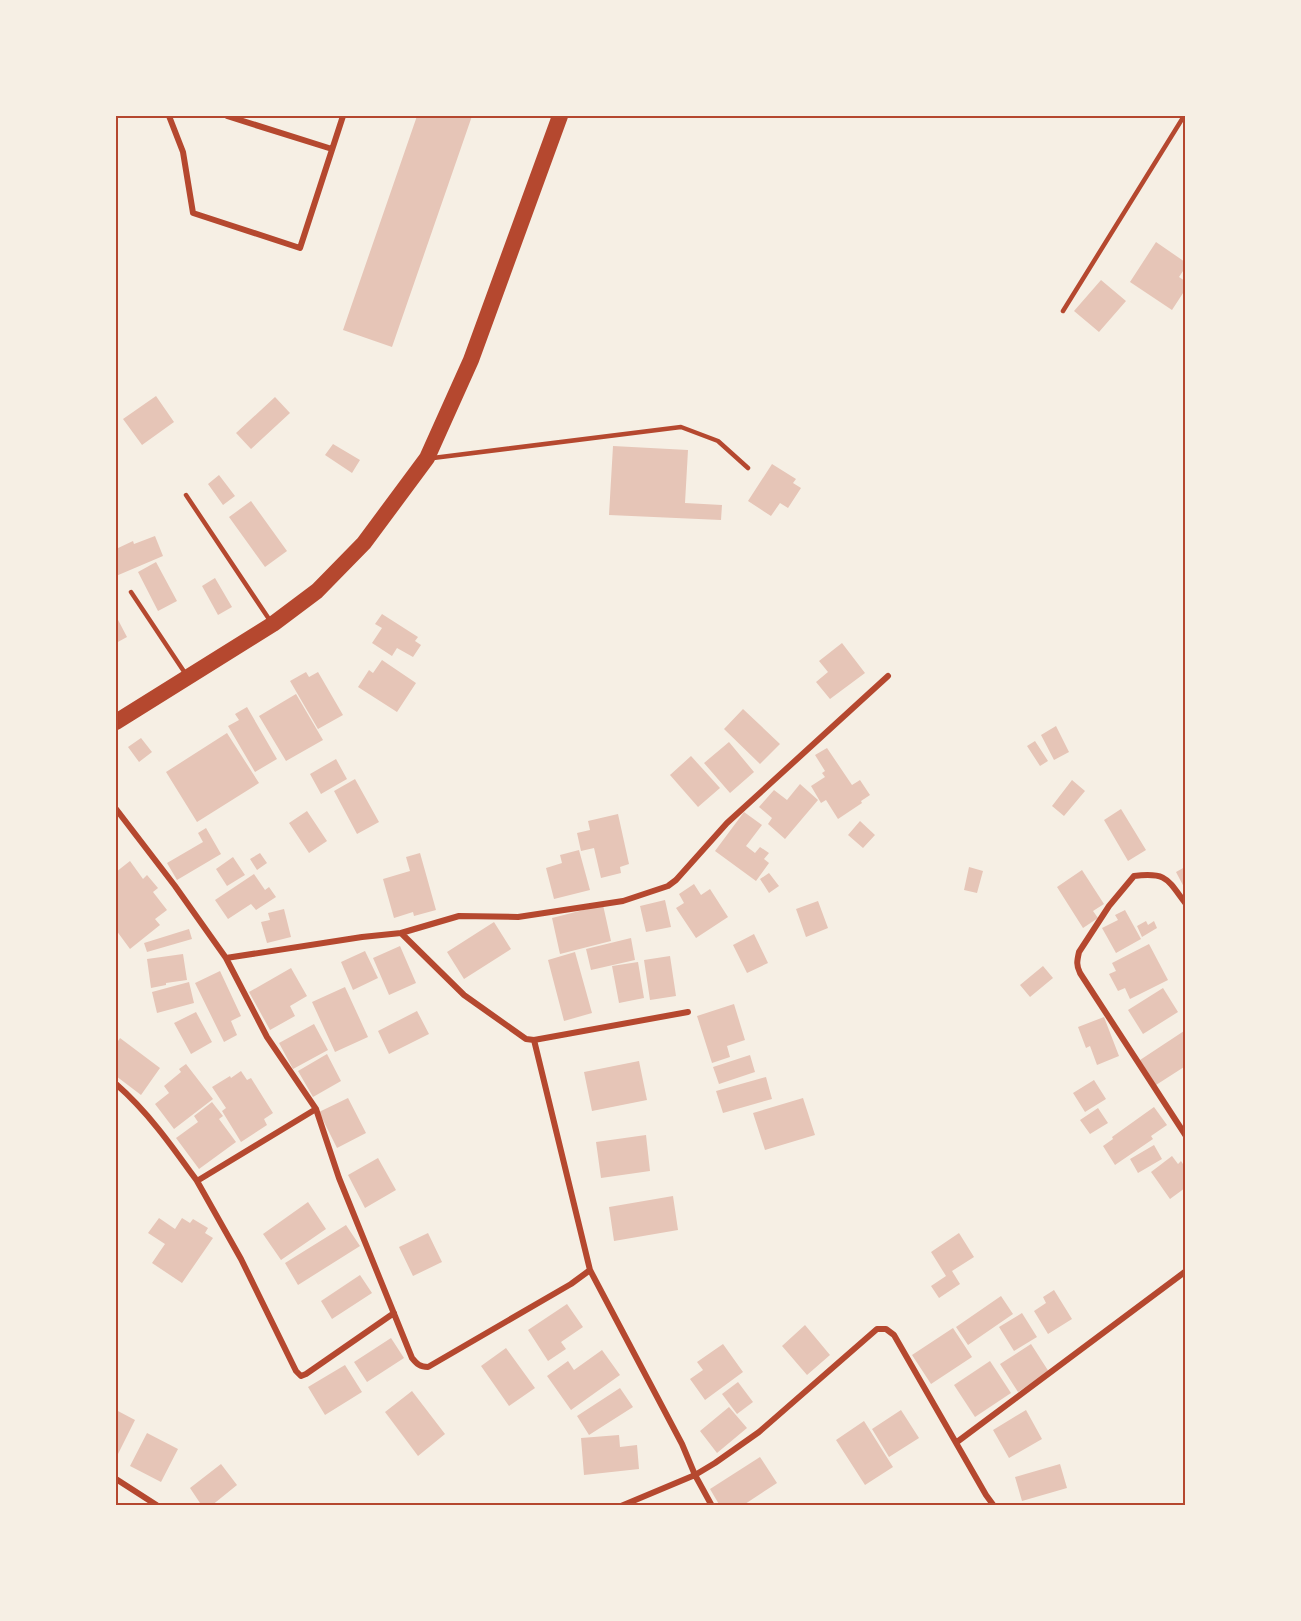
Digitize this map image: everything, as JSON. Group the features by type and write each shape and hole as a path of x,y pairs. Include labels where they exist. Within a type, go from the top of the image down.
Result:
{"highway":[{"path":"116,722 273,624 317,591 364,543 427,458 471,360 560,116"}],"street":[{"path":"169,116 183,152 193,213 300,248 343,116"},
{"path":"227,116 332,149"},
{"path":"226,958 401,933 459,916 518,917 623,901 668,886 727,823 888,676"},
{"path":"116,809 226,958 267,1037 316,1109 339,1178 412,1358 417,1364 428,1367 571,1284 590,1270"},
{"path":"1185,904 1166,878 1152,874 1134,876 1109,906 1080,952 1077,967 1185,1136"},
{"path":"401,933 464,995 526,1040 688,1012"},
{"path":"534,1040 590,1270 682,1444 695,1475 712,1506"},
{"path":"116,1084 159,1129 197,1181 241,1258 296,1371 301,1376 394,1313"},
{"path":"197,1181 316,1109"},
{"path":"957,1442 1185,1271"},
{"path":"621,1506 695,1475 759,1432 877,1329 885,1329 894,1335 994,1506"},
{"path":"116,1479 158,1506"}],"lane":[{"path":"1063,311 1184,116"},
{"path":"427,458 681,427 718,441 748,468"},
{"path":"186,495 273,624"},
{"path":"131,592 188,678"}],"building":[{"path":"417,116 472,116 392,347 343,330"},
{"path":"1156,242 1185,262 1185,268 1179,277 1185,281 1185,290 1172,310 1130,282"},
{"path":"1101,280 1126,301 1099,332 1074,311"},
{"path":"156,396 174,422 142,445 123,419"},
{"path":"275,397 290,413 251,449 236,433"},
{"path":"333,444 360,460 352,473 325,455"},
{"path":"613,446 688,450 685,503 722,505 721,520 609,515"},
{"path":"772,464 796,479 793,483 801,488 788,508 780,503 771,516 748,501"},
{"path":"219,475 235,496 223,505 208,484"},
{"path":"251,501 287,551 265,567 229,517"},
{"path":"155,536 163,556 116,576 116,549 133,541 134,544"},
{"path":"156,562 177,601 158,611 138,572"},
{"path":"215,578 232,607 218,615 202,586"},
{"path":"382,614 418,637 415,641 421,645 413,657 397,648 392,656 372,643 382,628 375,624"},
{"path":"116,616 127,637 116,643"},
{"path":"842,643 865,673 830,699 816,682 828,672 819,661"},
{"path":"382,660 416,683 397,712 358,687 369,670 373,673"},
{"path":"306,672 309,677 318,672 343,715 318,729 290,681"},
{"path":"296,694 323,740 286,761 259,716"},
{"path":"247,707 277,759 255,772 228,726 239,720 235,714"},
{"path":"743,709 780,744 760,764 724,729"},
{"path":"1056,726 1069,752 1054,760 1041,735"},
{"path":"227,733 259,783 197,822 166,772"},
{"path":"141,738 152,752 139,762 128,747"},
{"path":"1035,741 1048,761 1040,766 1027,746"},
{"path":"729,742 754,772 730,793 704,763"},
{"path":"827,748 852,785 860,780 870,795 838,819 826,800 821,803 811,786 825,777 822,773 825,771 815,755"},
{"path":"691,756 720,788 698,807 670,775"},
{"path":"336,759 347,779 321,794 310,774"},
{"path":"355,779 379,822 357,834 334,791"},
{"path":"1072,780 1085,791 1064,816 1052,806"},
{"path":"800,784 818,800 785,839 768,824 772,818 759,807 774,790 787,800"},
{"path":"1121,809 1146,850 1128,861 1104,820"},
{"path":"307,811 327,841 309,853 289,823"},
{"path":"744,812 762,825 746,846 755,853 760,847 769,853 764,859 769,863 756,881 715,851"},
{"path":"618,814 629,864 620,867 621,873 601,878 594,848 581,851 577,833 590,830 588,821"},
{"path":"860,821 875,835 863,848 848,835"},
{"path":"206,828 221,854 177,880 167,863 203,842 198,833"},
{"path":"579,850 590,890 554,899 546,868 562,863 560,855"},
{"path":"260,853 267,863 257,870 250,859"},
{"path":"420,853 436,910 414,916 413,912 394,918 383,879 410,871 406,857"},
{"path":"233,857 245,875 227,886 216,869"},
{"path":"130,861 143,879 147,875 158,888 153,892 167,910 155,919 160,925 130,949 116,930 116,872"},
{"path":"969,867 983,871 977,893 964,890"},
{"path":"1185,867 1185,889 1176,872"},
{"path":"1082,870 1104,904 1093,911 1098,918 1083,928 1057,887"},
{"path":"769,873 779,886 769,893 760,879"},
{"path":"254,874 265,890 269,887 276,897 256,910 251,904 228,919 215,900"},
{"path":"694,884 701,895 710,889 728,917 696,938 676,908 684,903 679,894"},
{"path":"665,900 671,927 646,932 640,906"},
{"path":"818,901 828,928 806,937 796,909"},
{"path":"603,905 611,941 560,954 552,918"},
{"path":"284,909 291,937 267,943 261,922 270,920 268,913"},
{"path":"1125,910 1141,939 1116,953 1102,928 1118,920 1115,915"},
{"path":"1146,921 1148,925 1154,921 1157,928 1142,937 1137,926"},
{"path":"494,922 511,949 464,979 447,952"},
{"path":"189,929 192,939 147,952 144,943"},
{"path":"754,934 768,963 747,973 733,945"},
{"path":"631,938 635,960 591,970 586,949"},
{"path":"1149,944 1168,980 1130,999 1125,988 1118,991 1109,974 1116,971 1112,963"},
{"path":"400,946 416,983 389,995 373,958"},
{"path":"365,951 378,978 353,990 341,962"},
{"path":"575,952 592,1013 564,1021 548,960"},
{"path":"183,954 187,980 151,988 147,959"},
{"path":"670,956 676,996 650,1000 644,960"},
{"path":"638,962 644,998 619,1003 612,966"},
{"path":"1043,966 1053,978 1030,997 1020,985"},
{"path":"291,968 307,996 290,1006 295,1016 270,1030 249,992"},
{"path":"220,971 241,1016 231,1021 237,1035 224,1042 195,983"},
{"path":"189,982 194,1003 157,1013 152,992"},
{"path":"345,987 368,1037 335,1052 312,1002"},
{"path":"1163,988 1178,1012 1143,1034 1128,1010"},
{"path":"734,1004 745,1040 727,1046 730,1057 712,1063 697,1016"},
{"path":"417,1011 429,1034 389,1054 378,1031"},
{"path":"196,1012 212,1042 191,1054 174,1023"},
{"path":"1104,1017 1119,1056 1097,1065 1090,1046 1086,1048 1078,1027"},
{"path":"314,1024 328,1050 293,1069 279,1043"},
{"path":"1184,1031 1185,1070 1184,1067 1156,1085 1140,1060"},
{"path":"120,1038 160,1068 141,1095 116,1076 116,1044"},
{"path":"327,1054 341,1081 313,1097 298,1071"},
{"path":"750,1055 755,1072 719,1084 713,1067"},
{"path":"639,1061 647,1100 592,1111 584,1072"},
{"path":"186,1064 213,1099 174,1129 155,1104 169,1093 164,1086 181,1072 179,1069"},
{"path":"241,1071 247,1080 251,1078 273,1113 264,1119 267,1125 241,1142 222,1111 226,1108 212,1087"},
{"path":"766,1077 772,1099 723,1113 716,1091"},
{"path":"1094,1080 1106,1099 1085,1112 1073,1093"},
{"path":"348,1098 366,1133 337,1148 319,1112"},
{"path":"803,1098 815,1135 765,1150 753,1113"},
{"path":"212,1102 223,1116 219,1119 236,1142 199,1169 176,1138 198,1122 194,1116"},
{"path":"1154,1107 1167,1125 1151,1136 1153,1139 1115,1165 1103,1146"},
{"path":"1098,1108 1108,1123 1090,1134 1080,1120"},
{"path":"646,1135 650,1171 601,1178 596,1142"},
{"path":"1154,1145 1162,1159 1138,1173 1130,1159"},
{"path":"1172,1156 1178,1164 1181,1161 1185,1167 1185,1188 1170,1199 1151,1172"},
{"path":"378,1158 396,1190 365,1208 348,1175"},
{"path":"673,1196 678,1230 614,1241 609,1207"},
{"path":"308,1202 326,1229 281,1260 263,1234"},
{"path":"159,1218 175,1229 182,1218 190,1223 193,1219 208,1228 205,1233 213,1238 182,1283 152,1263 165,1244 148,1233"},
{"path":"346,1225 360,1246 298,1285 285,1263"},
{"path":"428,1233 442,1262 413,1276 399,1247"},
{"path":"959,1233 974,1257 952,1271 960,1284 939,1298 931,1286 946,1276 931,1252"},
{"path":"360,1275 372,1293 332,1319 321,1301"},
{"path":"1054,1290 1072,1319 1048,1334 1034,1311 1046,1303 1043,1297"},
{"path":"1001,1296 1013,1314 968,1345 956,1327"},
{"path":"567,1304 583,1327 561,1342 566,1349 548,1361 528,1330"},
{"path":"1022,1313 1037,1337 1014,1351 999,1327"},
{"path":"805,1325 830,1355 807,1375 782,1346"},
{"path":"953,1328 972,1357 931,1384 912,1355"},
{"path":"391,1338 404,1358 367,1382 354,1362"},
{"path":"723,1344 743,1372 705,1400 690,1379 703,1370 697,1362"},
{"path":"1031,1344 1049,1372 1018,1392 1000,1364"},
{"path":"506,1348 535,1388 509,1406 481,1366"},
{"path":"602,1350 620,1375 571,1410 547,1376 568,1361 574,1370"},
{"path":"990,1361 1011,1393 975,1417 954,1385"},
{"path":"345,1365 362,1392 325,1415 308,1387"},
{"path":"738,1382 753,1402 737,1414 722,1394"},
{"path":"620,1388 633,1407 589,1435 577,1416"},
{"path":"412,1391 445,1434 418,1456 385,1412"},
{"path":"729,1407 747,1428 717,1453 700,1431"},
{"path":"116,1410 135,1420 116,1458"},
{"path":"901,1410 919,1438 889,1457 872,1429"},
{"path":"1026,1410 1042,1439 1009,1458 993,1430"},
{"path":"864,1421 893,1467 865,1485 836,1440"},
{"path":"147,1433 178,1449 161,1482 130,1466"},
{"path":"619,1435 620,1447 637,1445 639,1469 584,1475 581,1438"},
{"path":"760,1457 777,1483 742,1506 720,1506 710,1489"},
{"path":"221,1464 237,1485 211,1506 202,1506 190,1488"},
{"path":"1060,1464 1067,1488 1022,1501 1015,1477"}]}
